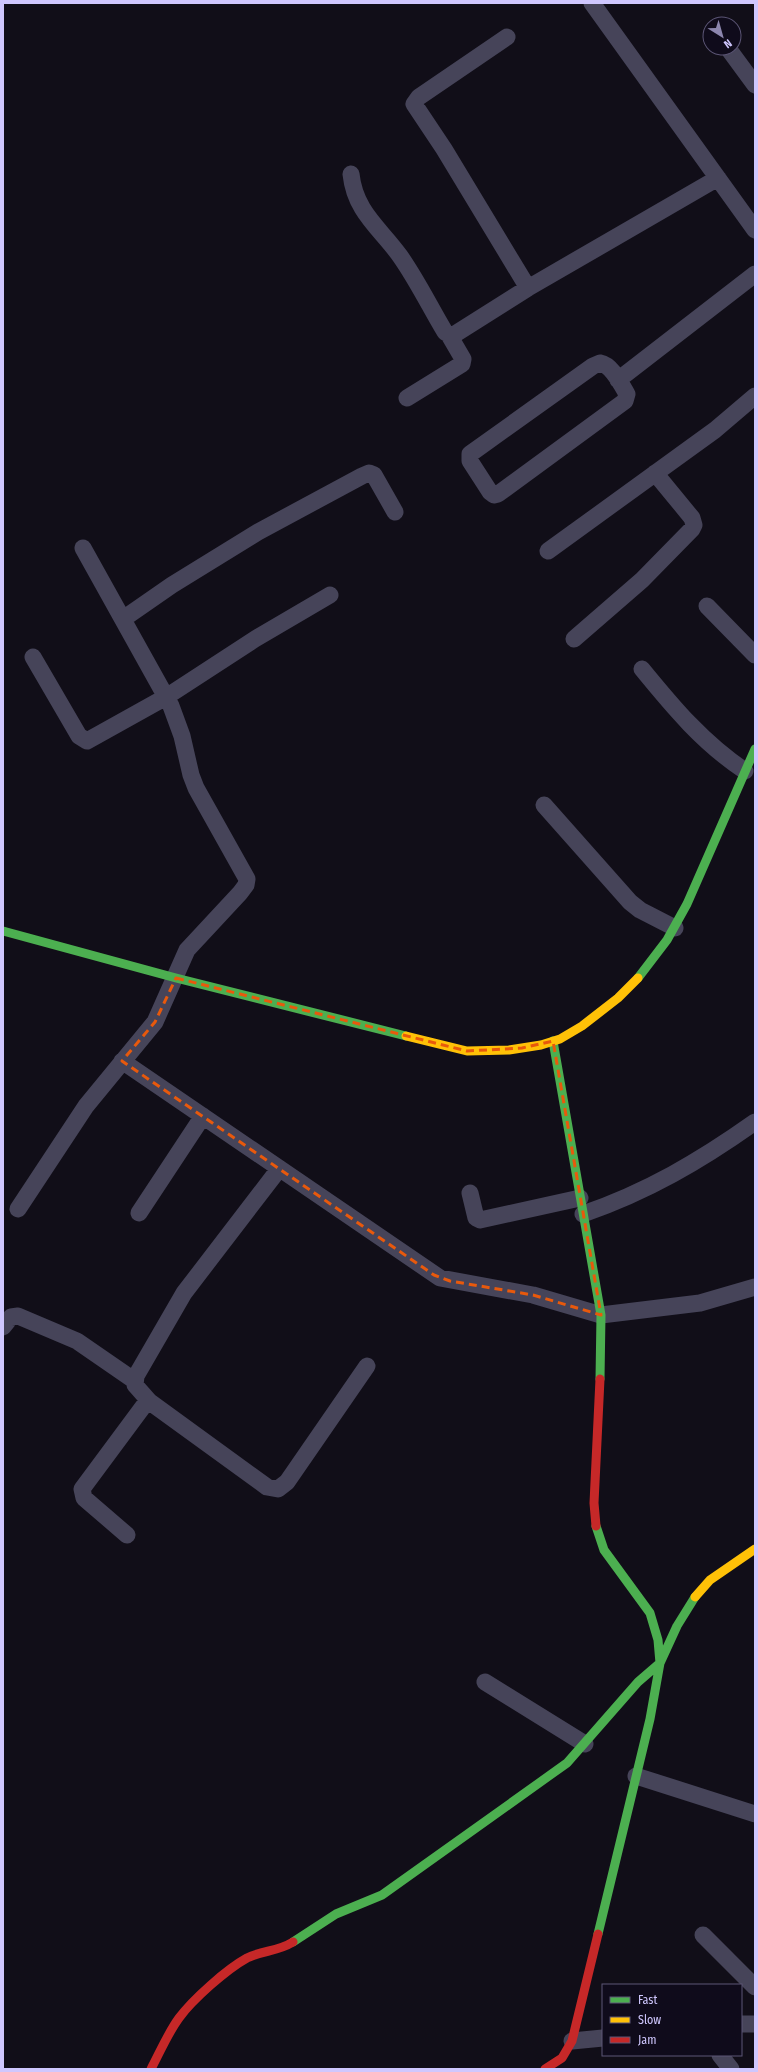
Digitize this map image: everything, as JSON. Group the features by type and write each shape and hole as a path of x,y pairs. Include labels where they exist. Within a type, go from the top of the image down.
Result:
{"street":[{"path":"592,3 718,178 754,225"},
{"path":"507,37 419,97 414,104 444,149 528,288"},
{"path":"734,56 755,85"},
{"path":"351,174 356,197 366,215 399,256 463,359 462,364 407,398"},
{"path":"449,335 457,333 528,288 718,178"},
{"path":"618,380 755,274"},
{"path":"605,364 618,380 627,394 627,398 623,404 498,494 494,495 490,492 470,461 470,454 593,366 605,364"},
{"path":"548,550 715,430 755,396"},
{"path":"123,619 172,585 258,532 369,473 374,475 395,512"},
{"path":"574,639 642,580 692,529 694,525 692,518 655,473"},
{"path":"18,1209 86,1106 155,1022 179,971 187,950 240,893 246,885 247,879 196,788 191,775 182,736 166,697 83,548"},
{"path":"33,657 79,736 83,740 92,739 166,697 255,639 330,595"},
{"path":"707,606 755,655"},
{"path":"642,669 683,719 736,765"},
{"path":"3,931 179,971 467,1050 494,1051 522,1048 553,1041 578,1028 607,1008 630,988 650,965 665,923 736,765 755,749"},
{"path":"544,805 630,902 665,923"},
{"path":"545,2069 556,2065 562,2060 568,2052 572,2041 650,1719 660,1663 658,1640 650,1613 604,1550 596,1530 594,1503 600,1391 601,1315 553,1041"},
{"path":"122,1061 440,1278 533,1295 601,1315 700,1303 755,1287"},
{"path":"139,1213 203,1116"},
{"path":"470,1193 476,1218 480,1220 617,1202 666,1180 696,1162 755,1122"},
{"path":"279,1169 173,1311 154,1343 135,1381 137,1389 148,1400 267,1487 278,1489 286,1482 367,1366"},
{"path":"3,1327 14,1315 63,1334 77,1341 135,1381"},
{"path":"127,1535 84,1498 82,1489 148,1400"},
{"path":"151,2069 178,2019 188,2007 236,1964 253,1955 282,1949 336,1914 382,1895 546,1780 567,1763 638,1682 660,1663 678,1626 697,1594 710,1580 755,1549"},
{"path":"485,1682 585,1744"},
{"path":"636,1776 755,1814"},
{"path":"703,1935 755,1987"},
{"path":"742,2024 755,2024"},
{"path":"572,2041 602,2038"},
{"path":"721,2056 730,2069"}],"highlighted area":[{"path":"176,978 467,1051 522,1048 553,1041 601,1315 533,1295 450,1281 434,1275 122,1061 155,1022"}],"traffic: fast":[{"path":"638,978 667,940 687,904 755,749"},
{"path":"3,931 176,978 406,1036"},
{"path":"553,1041 601,1315 600,1379"},
{"path":"596,1526 604,1550 650,1613 658,1640 660,1663 650,1719 598,1934"},
{"path":"293,1942 336,1914 382,1895 567,1763 638,1682 660,1663 677,1626 695,1597"}],"traffic: slow":[{"path":"406,1036 467,1051 509,1050 541,1045 560,1039 582,1026 618,998 638,978"},
{"path":"695,1597 710,1580 755,1549"}],"traffic: jam":[{"path":"596,1526 594,1503 600,1379"},
{"path":"545,2069 562,2058 572,2041 598,1934"},
{"path":"151,2069 179,2018 185,2010 211,1985 230,1969 247,1958 281,1948 293,1942"}]}
